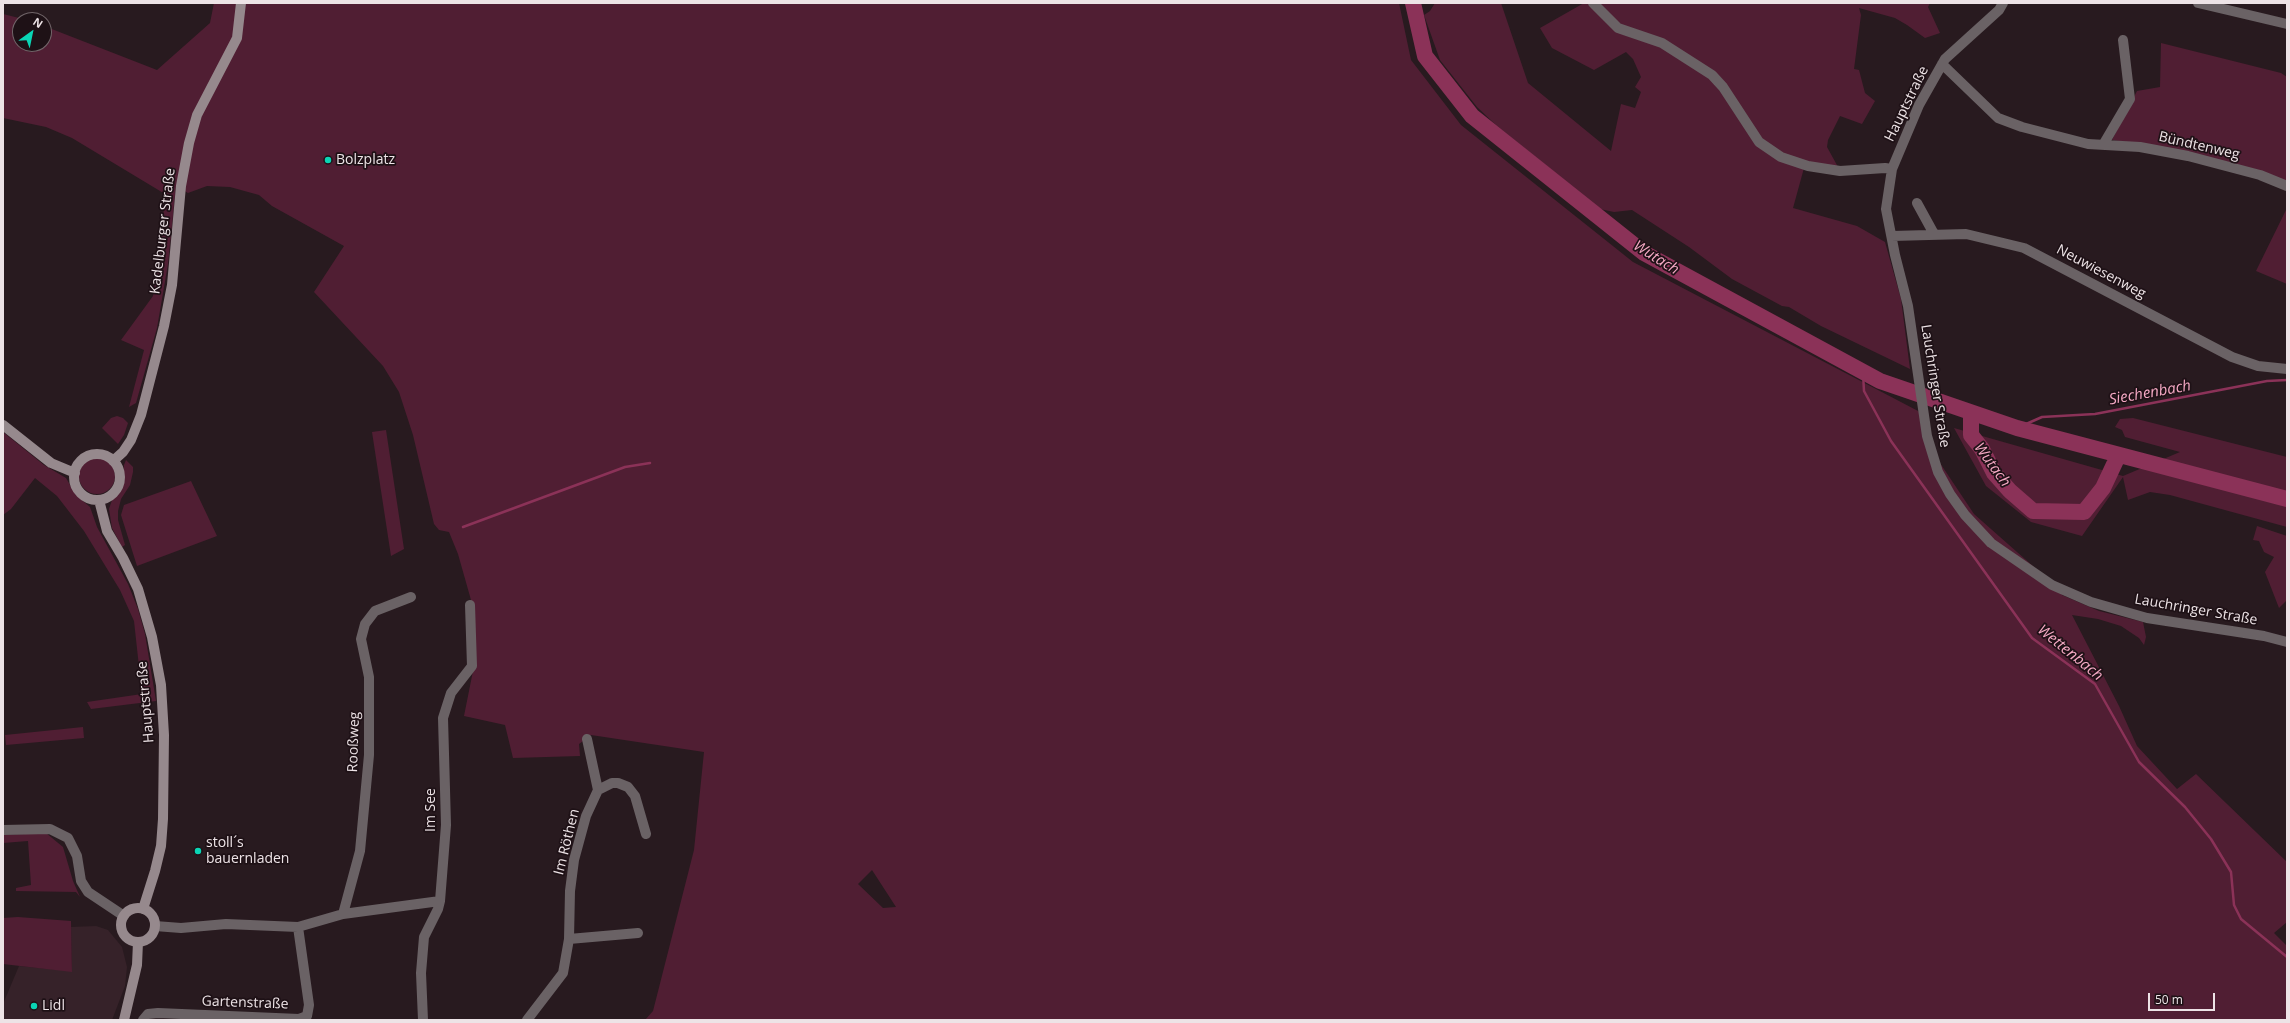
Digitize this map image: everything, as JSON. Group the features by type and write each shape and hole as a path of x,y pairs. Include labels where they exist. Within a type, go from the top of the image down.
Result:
{"main road":[{"name":"Kadelburger Straße","path":"113,461 123,452 131,440 141,415 164,326 170,292 180,192 189,143 197,115 236,38 241,3"},
{"path":"3,425 52,463 75,473"},
{"path":"94,455 101,455 113,461 120,474 117,489 106,499 99,500 86,497 81,493 75,481 75,473 81,462 94,455"},
{"name":"Hauptstraße","path":"99,500 107,531 123,558 140,596 152,637 161,685 164,742 164,819 157,865 144,909"},
{"path":"144,909 152,916 155,926 148,939 138,942 129,940 123,932 122,921 124,916 130,910 144,909"},
{"path":"124,1020 137,966 138,942"}],"street":[{"path":"1593,3 1618,28 1653,40 1678,52 1712,75 1723,86 1750,132 1759,142 1781,157 1808,166 1840,170 1892,169"},
{"name":"Hauptstraße","path":"1892,236 1886,209 1892,169 1919,105 1942,64 1956,48 1998,10 2003,3"},
{"path":"2198,3 2287,24"},
{"path":"2103,145 2130,98 2123,40"},
{"name":"Bündtenweg","path":"1942,64 1998,118 2088,144 2140,147 2188,156 2260,175 2287,186"},
{"path":"1917,203 1934,234"},
{"name":"Neuwiesenweg","path":"1892,236 1966,234 2024,248 2232,358 2258,366 2287,369"},
{"name":"Lauchringer Straße","path":"1892,236 1913,334 1925,422 1938,472 1950,494 1965,515 1991,543 2052,585 2091,602 2147,618 2264,636 2287,642"},
{"name":"Rooßweg","path":"343,914 360,851 369,755 369,677 361,639 365,624 375,611 411,598"},
{"name":"Im See","path":"423,1020 421,973 424,937 438,909 440,901 446,825 442,718 451,693 472,666 470,605"},
{"path":"587,739 598,790 612,783 618,783 628,788 635,796 646,834"},
{"name":"Im Röthen","path":"527,1020 536,1015 563,973 569,939 570,891 574,860 586,816 598,790"},
{"path":"3,830 50,829 68,838 77,856 81,881 94,898 124,916"},
{"path":"155,926 181,928 226,924 298,927 343,914 440,901"},
{"name":"Gartenstraße","path":"142,1020 148,1014 153,1013 299,1019 307,1016 309,1005 298,927"},
{"path":"569,939 638,933"}],"shaded area":[{"path":"214,3 1399,3 1411,60 1461,125 1633,262 1920,412 1940,463 1974,514 2060,590 2062,595 2099,611 2143,622 2146,637 2144,645 2139,638 2121,626 2098,619 2072,615 2119,706 2137,746 2177,789 2196,774 2287,862 2287,922 2274,933 2287,946 2287,1020 645,1020 653,1011 694,850 704,752 591,735 579,744 580,756 513,758 505,725 464,716 474,666 471,600 458,554 449,532 439,530 434,524 413,435 399,392 383,366 314,292 344,246 272,206 259,195 230,187 207,186 188,193 176,186 168,264 157,328 136,403 129,407 144,350 121,340 153,296 161,245 165,194 72,138 46,127 3,118 3,14 12,16 12,52 52,52 52,29 157,70 210,23","holes":["872,870 896,907 883,908 858,884"]},
{"path":"1435,3 1501,3 1528,83 1611,151 1621,104 1635,108 1641,92 1635,87 1641,77 1633,59 1626,52 1594,70 1552,48 1540,28 1584,3 1930,3 1928,7 1940,33 1925,38 1895,18 1859,8 1861,15 1854,69 1859,70 1865,93 1875,101 1862,124 1840,116 1828,140 1827,147 1838,167 1804,168 1793,208 1857,226 1885,242 1901,299 1910,369 1821,326 1789,307 1782,306 1732,279 1689,247 1632,210 1614,212 1600,209 1496,125 1477,107 1440,60 1424,15 1430,11"},
{"path":"2161,43 2281,73 2287,77 2287,181 2262,173 2141,144 2112,140 2137,91 2160,87"},
{"path":"2287,208 2287,284 2256,271"},
{"path":"117,416 123,418 128,423 124,435 118,444 102,428 111,418"},
{"path":"2133,418 2287,457 2287,527 2170,495 2150,492 2128,500 2123,477 2082,536 2031,522 1986,486 1954,428 2123,476 2180,452 2125,437 2122,430 2115,427 2120,419"},
{"path":"386,430 404,549 391,556 372,432"},
{"path":"3,432 44,465 66,478 76,495 90,507 97,527 128,584 138,609 145,634 156,701 91,709 87,702 142,694 134,621 120,590 84,531 57,496 35,478 11,509 3,515"},
{"path":"97,458 110,463 115,476 110,489 97,494 84,489 79,476 84,463"},
{"path":"126,460 133,467 133,472 130,485 121,499 118,511 118,520 125,545 122,547 112,528 109,509 112,500 122,485"},
{"path":"191,481 217,536 137,566 121,515 124,505"},
{"path":"2257,526 2287,536 2287,600 2279,608 2265,572 2274,557 2264,552 2259,541 2253,540"},
{"path":"83,727 84,738 6,745 5,735"},
{"path":"46,833 63,847 73,881 80,897 76,892 16,891 16,888 31,885 28,841 3,843 3,835"},
{"path":"18,917 71,921 72,972 3,964 3,918"},
{"path":"96,926 108,930 122,947 127,967 125,986 112,1020 3,1020 3,1004 19,966 72,971 71,927"}],"waterway":[{"name":"Wutach","path":"1413,3 1425,56 1472,116 1644,253 1880,381 2017,428 2287,499"},
{"name":"Wettenbach","path":"1863,373 1864,391 1891,441 2032,638 2095,684 2139,762 2185,807 2211,839 2231,872 2234,905 2241,919 2287,957"},
{"name":"Siechenbach","path":"2017,428 2042,417 2095,414 2267,381 2287,380"},
{"name":"Wutach","path":"1971,414 1971,435 1982,449 1994,473 2010,491 2033,511 2084,512 2103,488 2118,456"},
{"path":"463,527 625,467 650,463"}],"place":[{"name":"Bolzplatz","path":"328,160"},
{"name":"stoll´s bauernladen","path":"198,851"},
{"name":"Lidl","path":"34,1006"}]}
